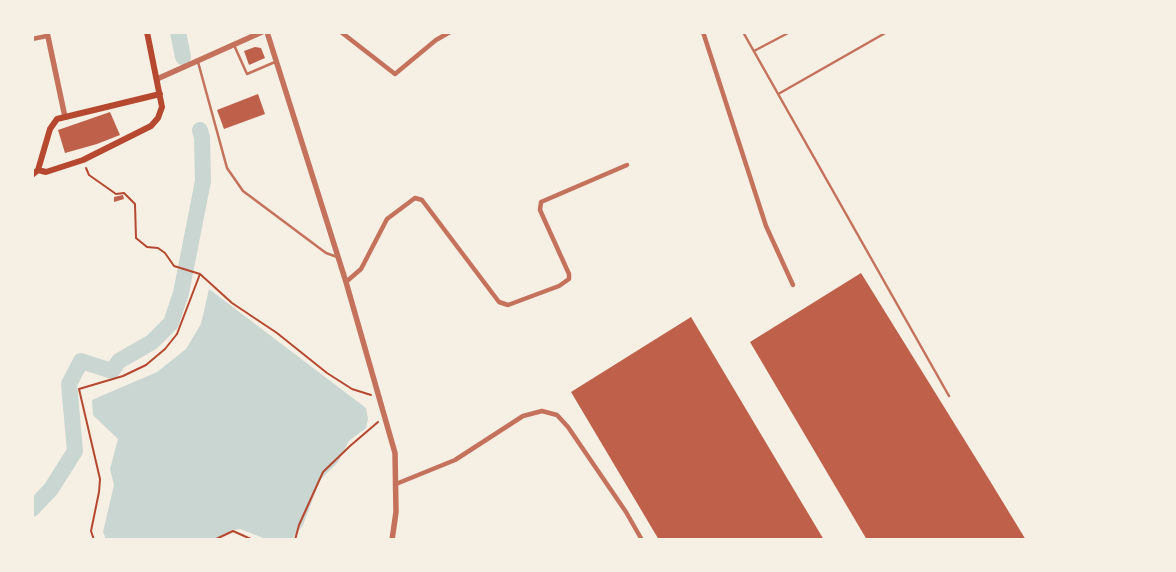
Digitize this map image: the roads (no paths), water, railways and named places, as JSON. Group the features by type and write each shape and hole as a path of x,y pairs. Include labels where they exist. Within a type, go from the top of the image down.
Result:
{"main road":[{"path":"147,32 157,79 160,94 162,107 158,118 151,126 84,160 46,172 36,173 54,122 65,116 160,94"}],"street":[{"path":"157,79 262,32"},
{"path":"267,32 346,282 395,454 396,512 392,540"},
{"path":"341,32 395,74 436,40 450,32"},
{"path":"703,32 766,226 792,285"},
{"path":"32,39 47,34 65,116"},
{"path":"346,282 361,270 387,219 415,198 422,200 499,302 508,305 559,286 569,279 569,274 540,210 541,202 627,165"},
{"path":"396,484 455,460 523,416 542,411 557,415 568,427 626,512 642,540"}],"lane":[{"path":"744,32 949,396"},
{"path":"754,51 790,32"},
{"path":"780,93 887,32"},
{"path":"234,45 247,74 275,62"},
{"path":"198,62 226,168 243,191 326,253 338,258"}],"waterway":[{"path":"178,32 183,57"},
{"path":"32,509 51,489 75,451 69,384 81,361 112,371 119,361 152,342 171,323 181,293 203,181 202,138 200,130"}]}
